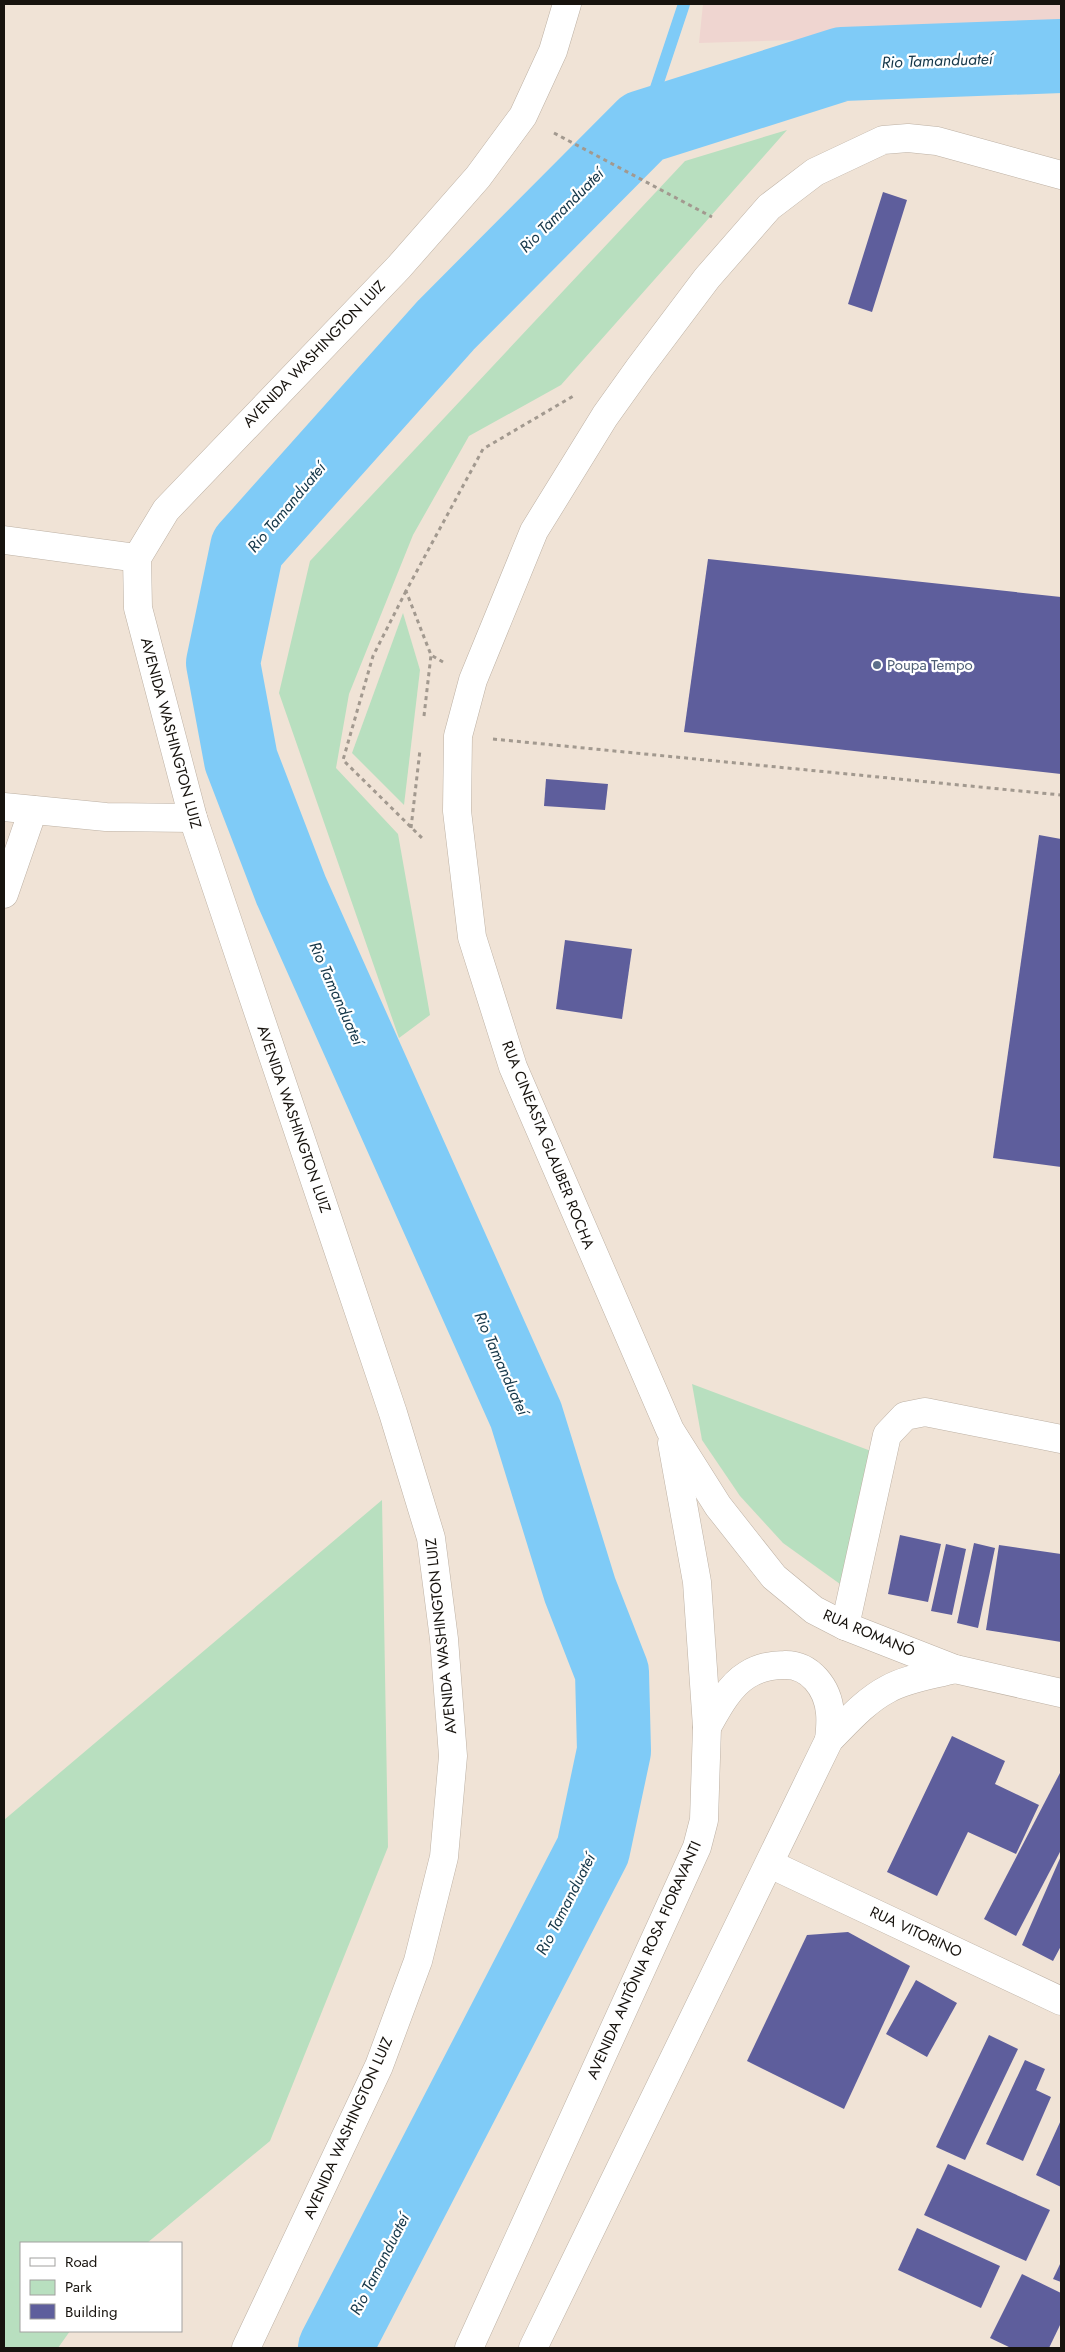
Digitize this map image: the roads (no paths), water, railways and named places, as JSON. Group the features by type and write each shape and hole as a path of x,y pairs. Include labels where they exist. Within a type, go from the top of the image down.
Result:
{"main road":[{"name":"AVENIDA WASHINGTON LUIZ","path":"246,2348 379,2066 418,1961 444,1857 453,1756 444,1639 431,1538 393,1413 193,818 138,608 137,558 166,510 399,267 478,177 523,116 553,51 567,4"},
{"name":"RUA CINEASTA GLAUBER ROCHA","path":"670,1430 513,1067 472,937 457,811 458,736 473,680 534,531 605,416 707,278 769,207 815,172 882,140 908,138 938,141 1061,175"},
{"path":"4,540 137,558"},
{"path":"4,806 106,817 193,818"},
{"path":"4,894 33,810"},
{"path":"845,1626 887,1435 905,1416 925,1412 1061,1439"},
{"name":"RUA ROMANÓ","path":"670,1430 718,1506 774,1577 814,1610 845,1626 955,1670 1061,1693"},
{"name":"AVENIDA ANTÔNIA ROSA FIORAVANTI","path":"470,2348 697,1847 704,1820 707,1727 697,1582 670,1430"},
{"path":"707,1727 721,1703 746,1676 768,1667 794,1665 808,1670 819,1683 830,1712 829,1740"},
{"path":"533,2348 829,1740 861,1708 888,1689 912,1679 955,1670"},
{"name":"RUA VITORINO","path":"770,1864 1061,2001"}],"waterway":[{"path":"643,127 684,4"},
{"name":"Rio Tamanduateí","path":"335,2348 593,1850 614,1751 612,1672 580,1590 526,1415 291,890 241,760 223,663 247,548 446,325 643,127 842,64 1061,56"}],"place":[{"name":"Poupa Tempo","path":"877,665"}]}
